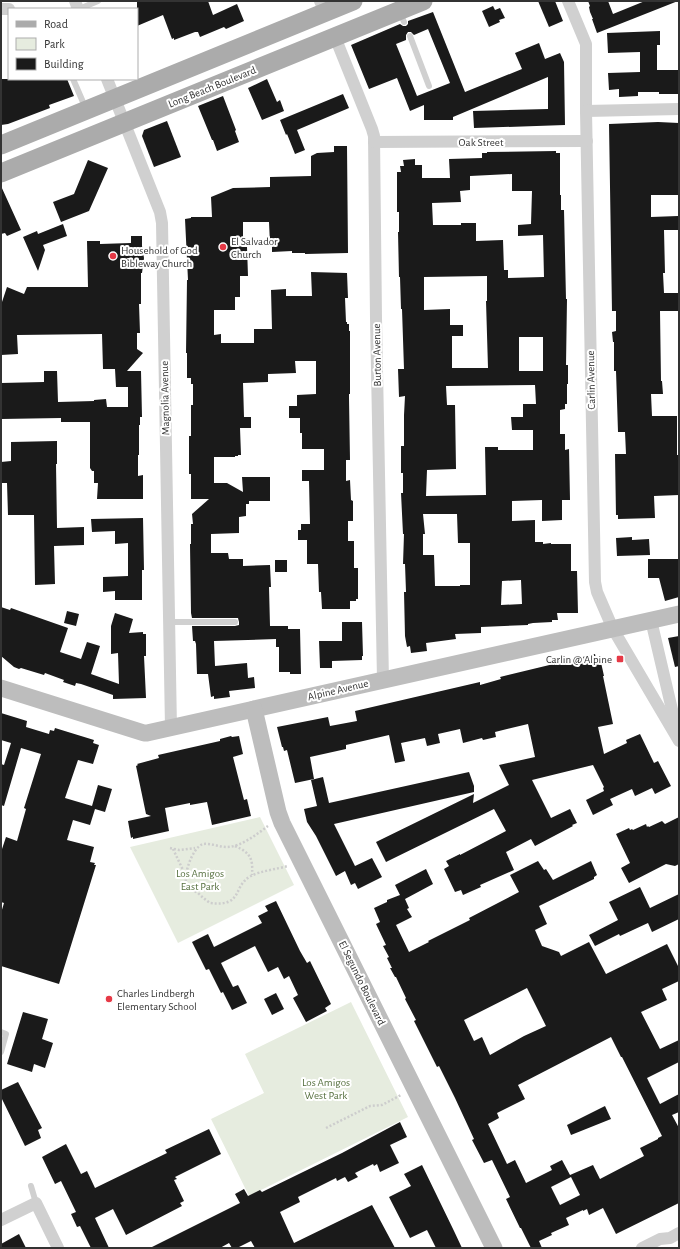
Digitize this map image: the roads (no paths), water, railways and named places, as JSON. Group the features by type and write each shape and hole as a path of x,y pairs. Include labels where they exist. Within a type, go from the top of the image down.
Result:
{"main road":[{"path":"1,145 114,99 323,7 353,1"},
{"name":"Long Beach Boulevard","path":"1,173 335,37 402,16 423,1"}],"street":[{"name":"Carlin Avenue","path":"568,1 586,44 594,577 597,592 613,629 679,740"},
{"name":"Burton Avenue","path":"335,37 372,129 374,142 383,680"},
{"name":"Magnolia Avenue","path":"107,80 160,212 162,223 171,728"},
{"path":"586,111 679,109"},
{"name":"Oak Street","path":"374,142 587,141"},
{"name":"Alpine Avenue","path":"1,688 144,733 679,614"},
{"path":"651,620 679,740"},
{"name":"El Segundo Boulevard","path":"254,709 279,818 494,1248"},
{"path":"1,1220 36,1203 58,1248"},
{"path":"642,1248 660,1239 670,1238 679,1233"}],"lane":[{"path":"80,8 98,1"},
{"path":"410,36 429,86"},
{"path":"73,80 86,110"},
{"path":"169,622 235,622"},
{"path":"1,1032 6,1034 1,1052"},
{"path":"31,1186 36,1203"}],"place":[{"name":"El Salvador Church","path":"223,247"},
{"name":"Household of God Bibleway Church","path":"113,256"},
{"name":"Carlin @ Alpine","path":"620,659"},
{"name":"Charles Lindbergh Elementary School","path":"109,999"}],"park label":[{"name":"Los Amigos East Park","path":"200,879"},
{"name":"Los Amigos West Park","path":"326,1088"}]}
